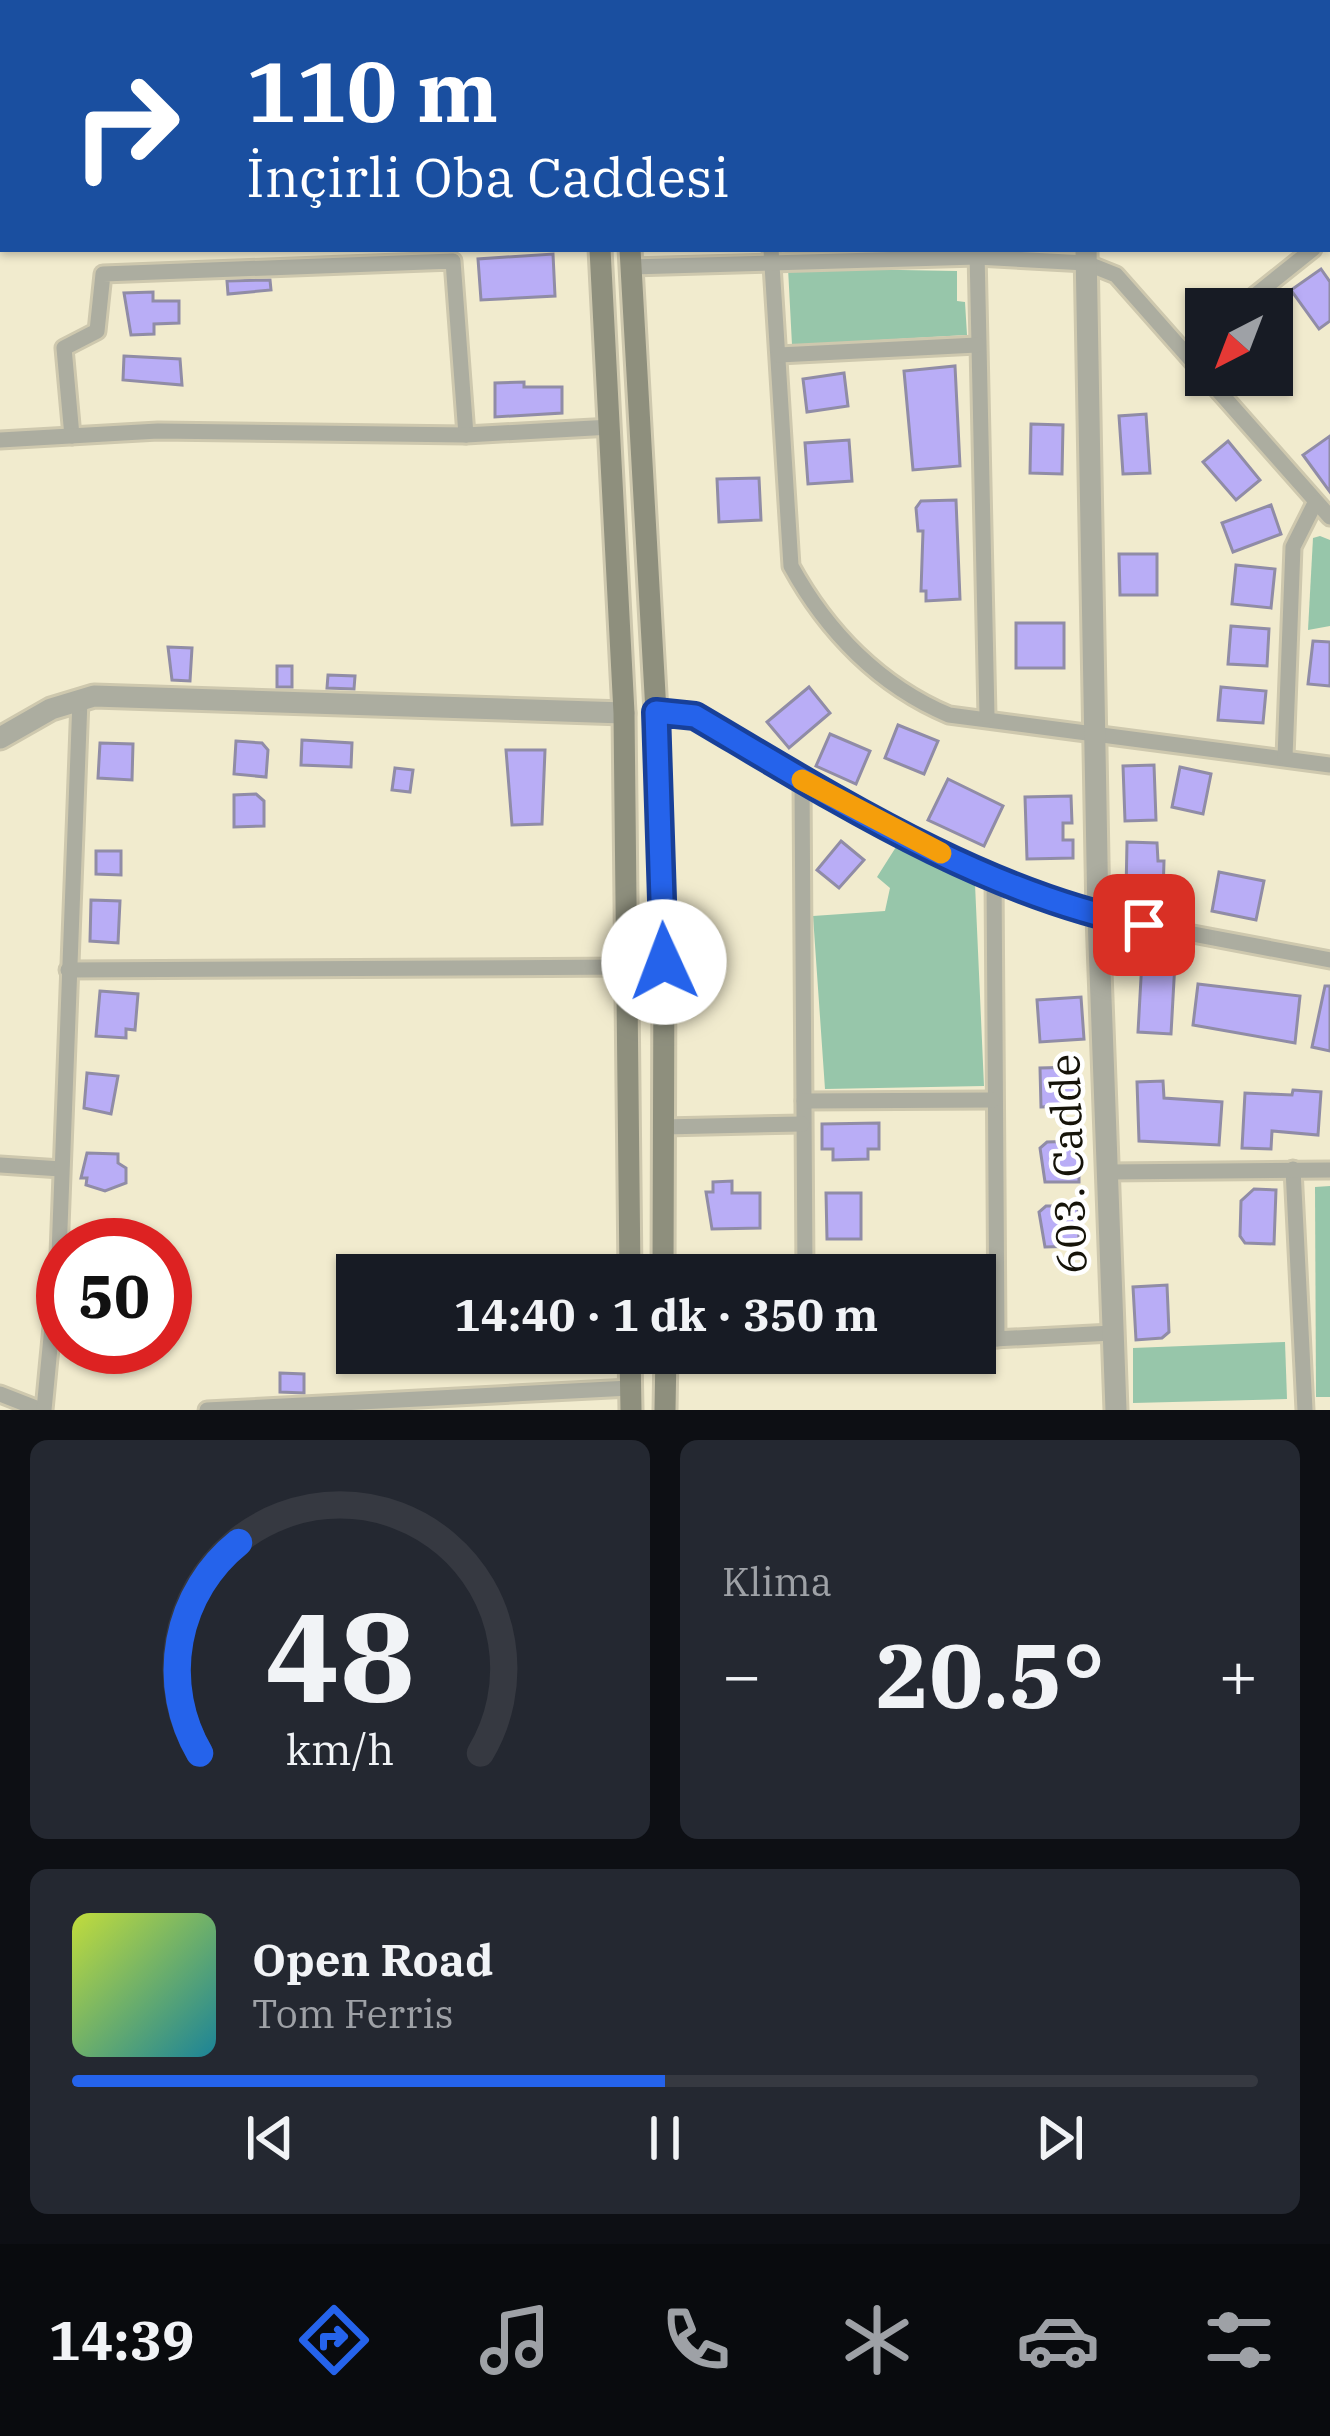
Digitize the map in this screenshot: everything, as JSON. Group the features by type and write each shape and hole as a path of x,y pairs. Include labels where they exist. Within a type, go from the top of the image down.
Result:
{"main road":[{"path":"600,252 624,713 630,1254"},
{"path":"631,258 656,712 663,1254"},
{"path":"665,1410 666,1374"}],"street":[{"path":"1264,288 1309,252"},
{"path":"977,253 987,716"},
{"path":"772,254 791,566 808,597 872,670 909,698 949,715 987,716 1330,765"},
{"path":"631,258 1086,256 1116,275 1185,351"},
{"name":"603. Cadde","path":"1086,256 1098,916 1116,1410"},
{"path":"72,436 64,348 97,331 103,274 277,263 453,261 466,435"},
{"path":"779,355 977,345"},
{"path":"1223,396 1330,517"},
{"path":"0,440 158,431 466,435 611,427"},
{"path":"1286,757 1293,547 1315,503"},
{"path":"0,738 51,709 80,700 224,696 624,713"},
{"path":"0,1394 42,1410 62,1169 80,700"},
{"path":"656,712 695,716 802,780 943,854 1098,916 1330,959"},
{"path":"802,780 805,1254"},
{"path":"994,874 997,1339 1112,1333"},
{"path":"68,970 628,967"},
{"path":"804,1101 992,1100"},
{"path":"663,1127 802,1124"},
{"path":"0,1165 62,1169"},
{"path":"1292,1169 1305,1410"},
{"path":"1107,1172 1330,1170"},
{"path":"207,1410 631,1399"}],"green space":[{"path":"788,268 957,271 957,301 965,302 967,335 792,345"},
{"path":"1313,538 1330,540 1330,626 1308,630"},
{"path":"896,847 975,884 984,1086 825,1089 813,916 885,911 890,888 877,877"},
{"path":"1330,1186 1330,1397 1316,1397 1315,1187"},
{"path":"1285,1342 1287,1399 1133,1403 1133,1348"}],"building":[{"path":"553,254 555,296 481,300 478,259"},
{"path":"1321,269 1330,282 1330,321 1319,329 1293,289"},
{"path":"270,280 271,290 228,294 227,281"},
{"path":"153,292 153,301 179,301 179,323 154,324 154,334 131,335 124,293"},
{"path":"124,356 180,359 182,385 123,380"},
{"path":"955,366 960,466 913,470 904,371"},
{"path":"844,373 848,406 807,412 803,379"},
{"path":"524,382 524,387 562,387 562,413 495,417 495,383"},
{"path":"1146,414 1150,473 1123,474 1119,416"},
{"path":"1031,424 1063,425 1062,474 1030,473"},
{"path":"1330,436 1330,492 1303,455"},
{"path":"849,440 852,481 808,484 805,443"},
{"path":"1228,441 1260,480 1236,500 1203,462"},
{"path":"759,478 761,520 719,522 717,479"},
{"path":"956,500 960,599 926,601 926,591 921,591 923,531 918,531 916,508 921,501"},
{"path":"1271,505 1281,534 1233,552 1222,523"},
{"path":"1119,554 1157,554 1157,595 1120,595"},
{"path":"1236,565 1275,569 1271,608 1232,604"},
{"path":"1016,623 1064,623 1064,668 1016,668"},
{"path":"1231,626 1269,629 1267,666 1228,664"},
{"path":"1313,641 1330,642 1330,686 1308,684"},
{"path":"168,647 192,648 190,681 172,680"},
{"path":"277,666 292,666 292,687 277,687"},
{"path":"328,675 355,676 354,689 327,688"},
{"path":"809,687 830,713 789,748 767,722"},
{"path":"1221,687 1266,691 1263,723 1218,720"},
{"path":"898,725 938,741 924,774 885,758"},
{"path":"830,734 870,751 856,784 816,766"},
{"path":"302,740 352,743 351,767 301,765"},
{"path":"236,741 262,743 268,750 266,777 234,774"},
{"path":"100,743 133,744 132,780 98,778"},
{"path":"506,750 545,750 542,824 512,825"},
{"path":"1154,765 1156,820 1125,821 1123,766"},
{"path":"1180,767 1211,774 1203,814 1172,807"},
{"path":"395,768 413,770 410,792 392,790"},
{"path":"948,779 1003,806 984,846 928,820"},
{"path":"256,794 264,801 264,826 234,827 234,795"},
{"path":"1071,796 1072,823 1063,823 1063,840 1073,840 1073,858 1027,859 1025,797"},
{"path":"841,841 864,860 839,888 817,870"},
{"path":"1127,842 1157,843 1158,861 1164,861 1163,894 1126,893"},
{"path":"96,851 121,851 121,875 96,874"},
{"path":"1219,872 1264,881 1256,920 1212,911"},
{"path":"91,900 120,901 118,943 90,941"},
{"path":"1142,960 1175,962 1171,1034 1138,1032"},
{"path":"1198,984 1300,996 1295,1043 1193,1025"},
{"path":"1325,986 1330,986 1330,1051 1312,1047"},
{"path":"100,991 138,994 135,1030 126,1029 126,1038 96,1036"},
{"path":"1081,997 1084,1039 1040,1042 1037,1000"},
{"path":"1076,1067 1077,1106 1041,1107 1040,1068"},
{"path":"87,1073 118,1076 111,1114 84,1108"},
{"path":"1163,1081 1164,1098 1222,1102 1219,1145 1139,1141 1137,1082"},
{"path":"1293,1090 1321,1092 1318,1135 1272,1131 1271,1149 1242,1148 1245,1093 1292,1095"},
{"path":"879,1123 879,1149 868,1149 868,1159 833,1160 833,1149 822,1149 822,1124"},
{"path":"1079,1141 1079,1182 1045,1182 1040,1148 1047,1142"},
{"path":"87,1153 118,1154 118,1163 126,1168 126,1183 105,1191 86,1185 87,1178 81,1178"},
{"path":"732,1181 732,1193 760,1193 760,1228 712,1229 706,1192 713,1192 713,1182"},
{"path":"1254,1189 1276,1190 1274,1244 1245,1243 1240,1236 1241,1201"},
{"path":"826,1193 861,1193 861,1239 827,1239"},
{"path":"1046,1206 1078,1206 1079,1246 1045,1247 1039,1212"},
{"path":"1167,1285 1169,1332 1162,1338 1136,1340 1133,1287"},
{"path":"280,1373 304,1374 304,1393 280,1392"}],"slow traffic":[{"path":"802,780 941,853"}],"route":[{"path":"664,962 656,712 695,716 802,780 943,854 1098,916 1144,925"}]}
